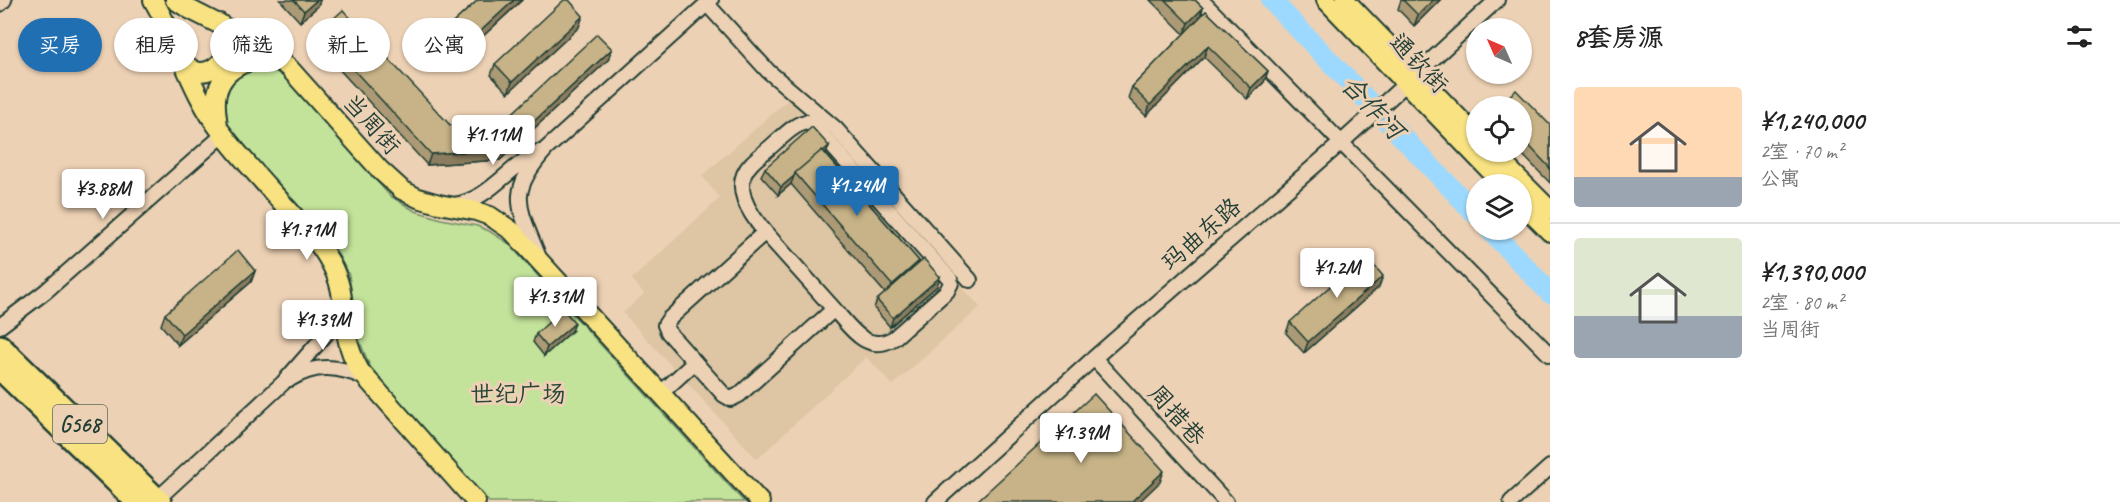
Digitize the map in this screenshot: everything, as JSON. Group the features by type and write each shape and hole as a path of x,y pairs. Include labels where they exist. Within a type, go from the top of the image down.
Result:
{"highway":[{"name":"G568","path":"0,346 152,501"},
{"name":"G568","path":"0,369 152,501"}],"main road":[{"path":"153,0 163,18"},
{"name":"当周街","path":"175,0 210,19"},
{"path":"197,0 214,18"},
{"name":"通钦街","path":"1326,0 1493,174"},
{"path":"1345,0 1405,84 1466,129"},
{"path":"188,72 205,107 221,132 318,244 333,269 342,294 348,341 353,357 366,378 476,502"},
{"path":"221,132 216,94 222,81 230,72"},
{"name":"当周街","path":"293,72 380,170 402,189 418,198 476,211 501,222 512,231 760,502"},
{"path":"1502,162 1550,210"},
{"path":"1532,214 1550,232"}],"street":[{"path":"0,4 4,0"},
{"path":"1201,0 1346,138 1550,355"},
{"name":"玛曲东路","path":"935,502 1094,358 1346,138 1497,0"},
{"path":"540,260 526,224 520,199 524,178 546,149 709,2 768,71 835,128 970,280"},
{"path":"807,122 816,128 950,279 951,283 947,291 894,338 884,343 869,343 862,340 834,309 750,213 742,185 745,172 752,164 796,126 807,122"},
{"path":"0,326 46,291 221,132"},
{"path":"446,205 464,203 480,196 526,159 546,149"},
{"path":"765,232 666,321 665,329 724,395 730,399 735,397 834,309"},
{"path":"152,501 283,383 326,334 339,307 342,294"},
{"name":"周措巷","path":"1094,358 1226,502"},
{"path":"661,393 695,362"},
{"path":"283,383 306,370 318,367 338,368 366,378"},
{"path":"1511,502 1550,467"}],"shaded area":[{"path":"792,96 980,307 893,385 866,357 757,459 623,313 644,294 632,279 720,198 702,176"}],"green space":[{"name":"世纪广场","path":"244,72 277,72 283,76 390,196 415,211 477,226 508,243 744,502 489,502 371,369 358,337 349,275 333,246 226,126 224,95 233,79"}],"building":[{"path":"294,0 317,0 304,11"},
{"path":"478,0 514,0 486,26 486,18 458,18"},
{"path":"564,0 569,0 583,16 512,82 495,64"},
{"path":"1165,0 1195,0 1203,8 1188,23"},
{"path":"1403,0 1433,0 1418,15"},
{"path":"343,10 350,18 334,18"},
{"path":"1206,11 1268,71 1251,88 1208,46 1150,105 1132,87"},
{"path":"597,34 612,49 504,149 431,154 356,72 390,72 390,61 450,125 503,122"},
{"path":"1516,90 1522,96 1509,96"},
{"path":"1532,106 1550,125 1550,168 1532,149"},
{"path":"812,127 829,146 781,187 765,168"},
{"path":"822,150 919,261 892,285 795,173"},
{"path":"238,250 255,271 182,334 165,314"},
{"path":"1365,255 1383,276 1308,342 1290,322"},
{"path":"924,259 940,277 893,318 877,300"},
{"path":"563,309 575,323 547,347 536,334"},
{"path":"1094,394 1164,471 1131,502 976,502"}],"waterway":[{"name":"合作河","path":"1271,0 1466,204"},
{"name":"合作河","path":"1500,240 1550,293"}]}
